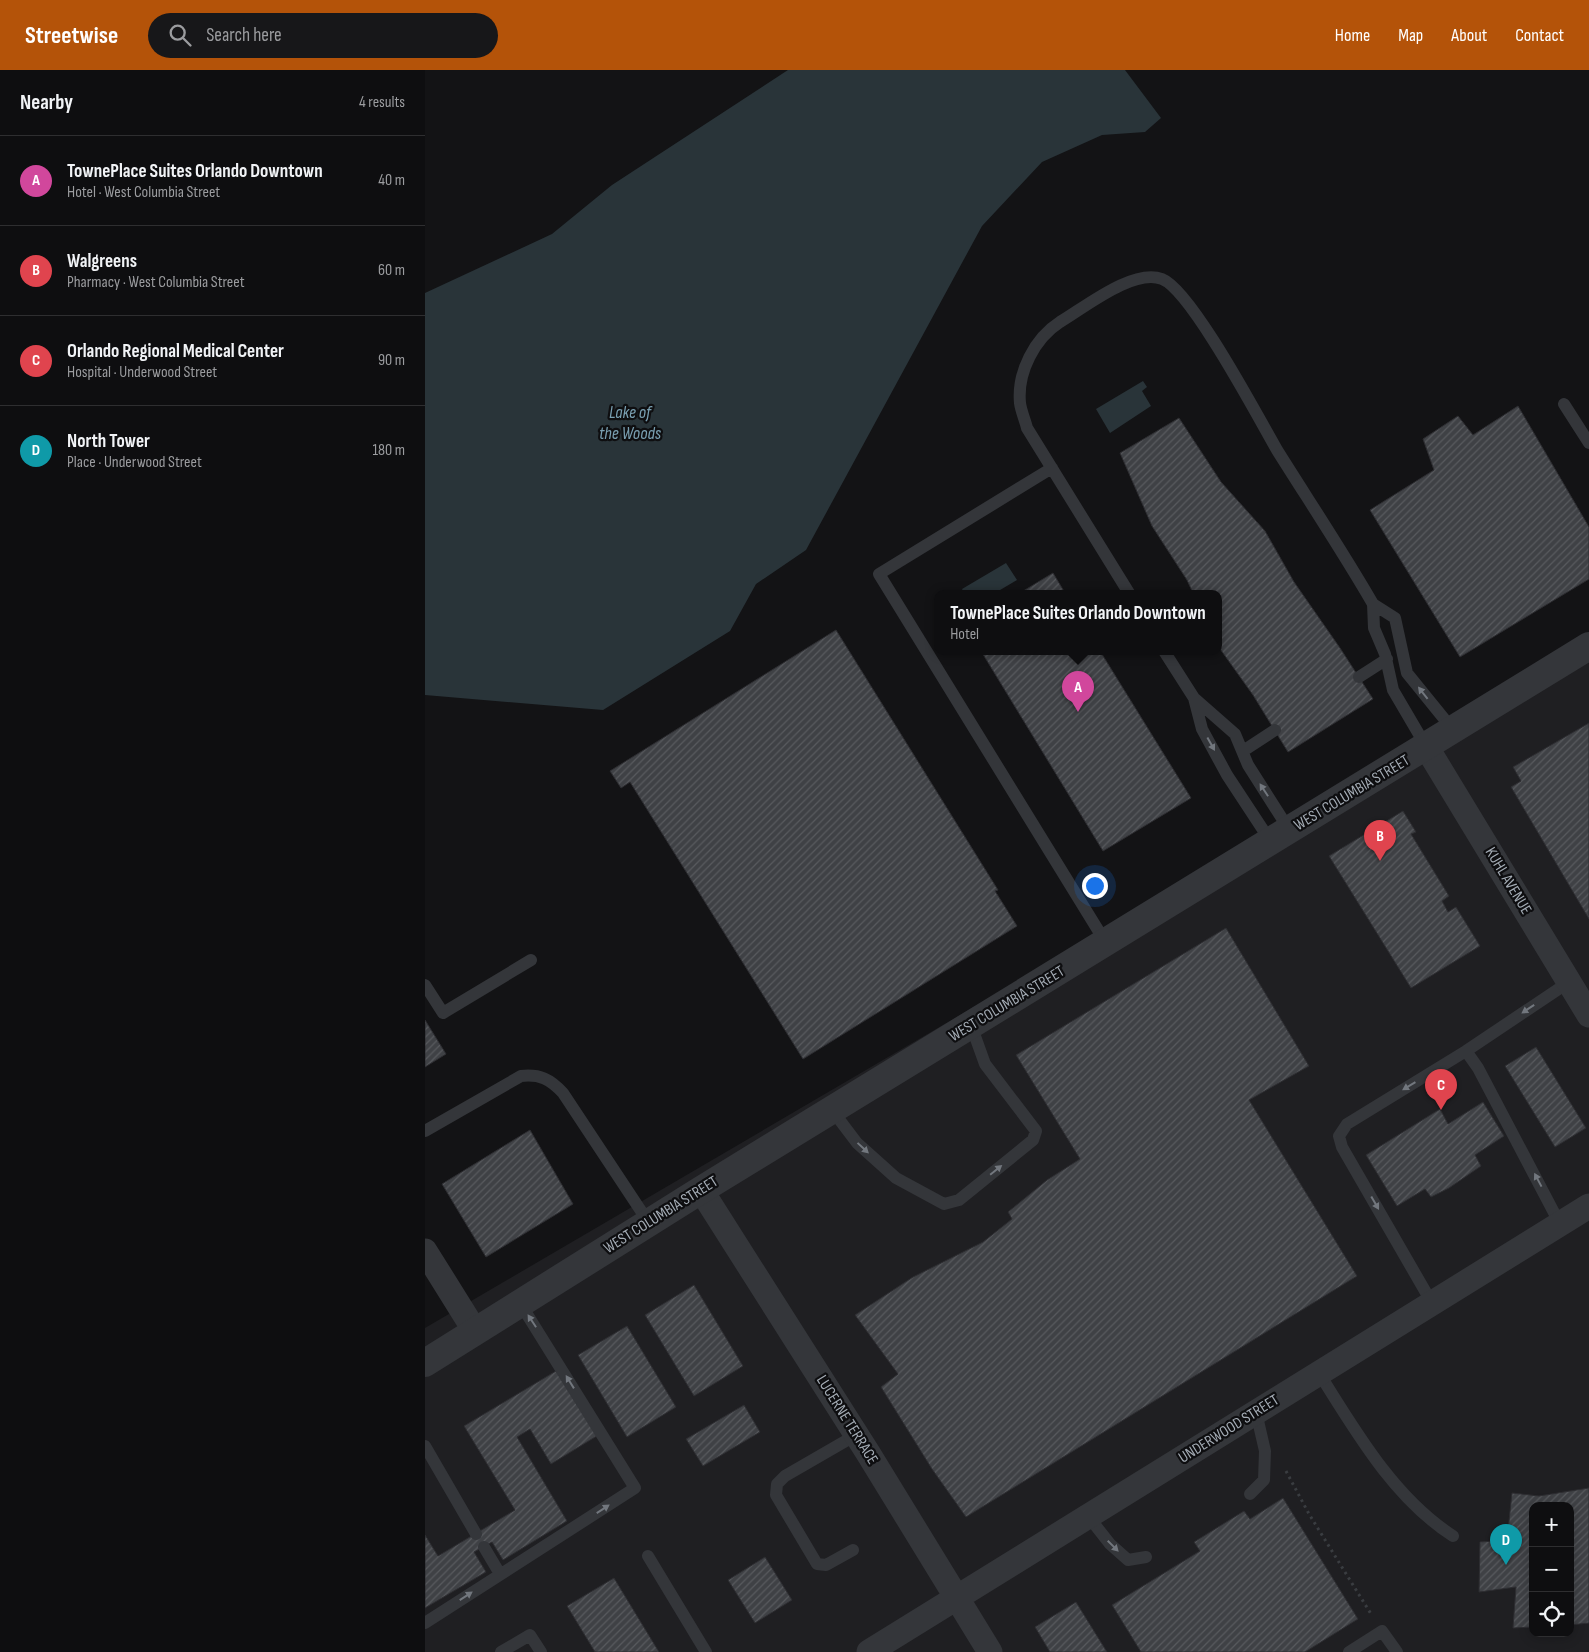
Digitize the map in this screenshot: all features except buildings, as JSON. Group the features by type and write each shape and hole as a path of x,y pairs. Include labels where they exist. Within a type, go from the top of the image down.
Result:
{"street":[{"name":"WEST COLUMBIA STREET","path":"425,1363 701,1190 1427,748 1589,646"},
{"name":"KUHL AVENUE","path":"1427,748 1589,1015"},
{"name":"LUCERNE TERRACE","path":"701,1190 990,1652"},
{"name":"UNDERWOOD STREET","path":"869,1652 1589,1206"},
{"path":"425,1250 475,1331"}],"lane":[{"path":"1127,590 1027,428 1020,402 1022,383 1031,351 1047,331 1120,285 1141,278 1161,279 1181,293 1218,349 1373,604 1395,618 1407,673 1454,731"},
{"path":"1564,404 1589,443"},
{"path":"1052,468 879,574 1106,944"},
{"path":"1373,604 1374,628 1387,659 1393,690 1427,748"},
{"path":"1167,655 1194,698 1235,734 1281,836"},
{"path":"1359,677 1387,659"},
{"path":"1194,698 1202,729 1227,775 1281,836"},
{"path":"1243,751 1275,730"},
{"path":"425,985 443,1013 531,960"},
{"path":"1432,1303 1342,1147 1339,1136 1347,1124 1466,1051 1569,982"},
{"path":"832,1110 857,1143 896,1178 944,1204 959,1200 1033,1140 1036,1131 985,1064 971,1025"},
{"path":"1466,1051 1477,1068 1560,1224"},
{"path":"425,1132 521,1076 545,1077 563,1093 649,1223"},
{"path":"425,1623 635,1488 520,1303"},
{"path":"1319,1373 1354,1428 1399,1488 1430,1521 1453,1536"},
{"path":"1250,1494 1264,1480 1265,1451 1256,1412"},
{"path":"853,1550 826,1565 817,1564 776,1495 777,1484 785,1476 856,1435"},
{"path":"425,1446 474,1530"},
{"path":"1088,1516 1110,1544 1128,1560 1147,1557"},
{"path":"484,1547 500,1574"},
{"path":"648,1556 706,1652"},
{"path":"1349,1652 1382,1631 1397,1652"},
{"path":"501,1652 530,1635 541,1652"}],"path":[{"path":"1285,1469 1309,1514 1374,1619"}],"shaded area":[{"path":"1589,647 1589,1652 425,1652 425,1328"}],"water":[{"name":"Lake of the Woods","path":"788,70 1125,70 1161,118 1145,132 1102,135 1042,162 982,226 806,550 756,584 730,631 603,710 425,695 425,293 552,234 612,185"},
{"path":"1143,381 1147,387 1142,391 1151,406 1110,433 1096,409"},
{"path":"1006,563 1017,580 1000,590 962,589"}],"place":[{"name":"TownePlace Suites Orlando Downtown","path":"1078,712"},
{"name":"Walgreens","path":"1380,861"},
{"name":"Orlando Regional Medical Center","path":"1441,1110"},
{"name":"North Tower","path":"1506,1565"}]}
